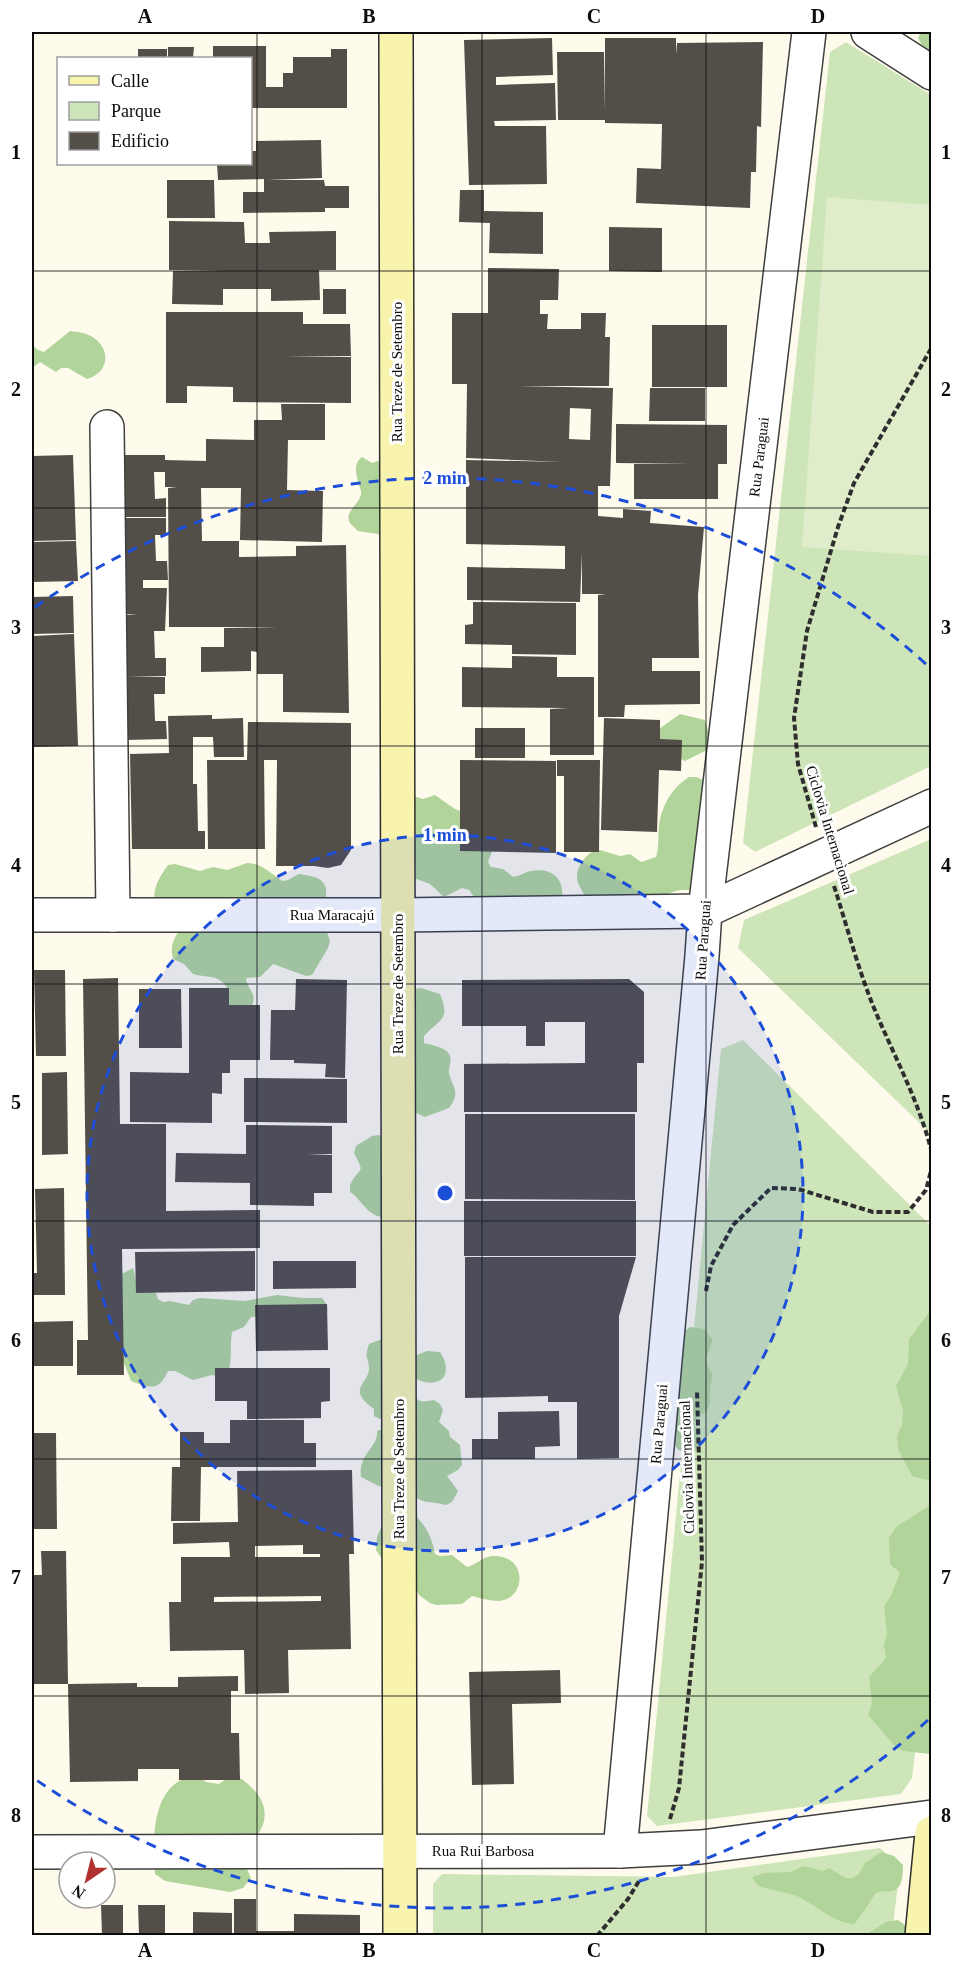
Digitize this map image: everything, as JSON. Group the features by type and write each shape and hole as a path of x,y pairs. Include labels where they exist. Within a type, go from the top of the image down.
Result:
{"main road":[{"name":"Rua Treze de Setembro","path":"396,32 400,1935"},
{"path":"922,1935 932,1833"}],"street":[{"name":"Rua Paraguai","path":"620,1851 705,911 809,32"},
{"path":"868,32 932,73"},
{"path":"107,427 112,915"},
{"path":"705,911 932,806"},
{"name":"Rua Maracajú","path":"32,915 398,915 705,911"},
{"name":"Rua Rui Barbosa","path":"32,1852 620,1851 701,1847 932,1817"}],"path":[{"name":"Ciclovia Internacional","path":"932,347 854,483 838,527 807,631 794,718 798,764 873,1007 904,1071 932,1152"},
{"path":"705,1294 711,1266 733,1225 771,1188 798,1189 873,1212 908,1212 926,1190 932,1167"},
{"name":"Ciclovia Internacional","path":"597,1935 628,1899 658,1849 679,1788 702,1562 697,1380"}],"green space":[{"path":"921,32 931,32 931,53 924,49 918,38"},
{"path":"846,42 931,95 931,766 755,852 743,843 830,52"},
{"path":"827,197 931,205 931,556 802,547"},
{"path":"70,331 88,335 100,343 105,361 99,372 87,379 68,368 61,368 56,372 40,362 32,368 32,341 35,347 44,352"},
{"path":"362,457 372,463 378,461 389,467 384,535 358,531 349,521 349,513 361,495 356,468"},
{"path":"680,714 705,720 713,747 685,761 665,749 659,736 659,729"},
{"path":"689,777 708,782 696,888 662,895 646,894 641,898 585,903 577,880 578,869 584,859 597,849 620,856 630,854 641,862 656,857 659,824 664,807 674,790"},
{"path":"410,795 423,799 435,795 455,809 466,813 492,851 488,862 491,867 503,869 513,877 534,870 553,874 561,883 562,898 477,901 469,890 462,888 444,897 430,884 411,877"},
{"path":"931,839 931,1134 738,948 744,920"},
{"path":"247,863 261,867 282,881 299,874 322,881 326,888 326,929 330,941 312,975 306,976 273,964 260,977 246,978 254,999 251,1007 224,1010 224,993 227,987 223,983 216,978 193,974 184,964 173,959 174,941 184,925 155,907 155,889 168,865 175,864 200,871 213,867 227,870"},
{"path":"421,988 440,994 443,1003 444,1014 424,1036 424,1043 441,1048 449,1054 451,1059 449,1073 455,1094 449,1108 425,1117 414,1112 414,989"},
{"path":"743,1040 931,1226 932,1614 912,1778 901,1794 657,1826 647,1816 721,1049"},
{"path":"379,1135 384,1139 384,1217 369,1211 350,1192 350,1185 361,1168 354,1153 356,1146 372,1136"},
{"path":"133,1268 137,1285 156,1293 158,1299 163,1302 189,1305 193,1300 200,1298 245,1301 277,1295 322,1298 327,1306 327,1312 326,1315 251,1317 244,1327 232,1332 229,1370 218,1376 212,1375 193,1380 175,1371 168,1371 165,1378 157,1385 144,1385 131,1381 122,1358 122,1274"},
{"path":"931,1310 931,1481 912,1476 898,1449 897,1436 902,1425 903,1411 896,1386 908,1364 909,1339"},
{"path":"690,1327 704,1329 712,1339 706,1358 712,1373 710,1403 708,1409 699,1416 695,1424 700,1445 693,1454 679,1450 674,1442 674,1338"},
{"path":"390,1336 414,1356 427,1351 440,1352 444,1360 446,1367 443,1378 432,1383 416,1379 411,1382 409,1388 419,1400 434,1400 440,1404 443,1410 439,1422 449,1431 450,1437 460,1445 462,1465 447,1476 458,1491 452,1502 446,1505 422,1500 408,1490 379,1486 361,1477 365,1456 375,1442 377,1431 389,1427 386,1418 380,1419 374,1416 374,1409 361,1396 361,1386 369,1367 367,1353 369,1344"},
{"path":"932,1506 932,1753 930,1754 903,1751 893,1744 868,1715 872,1703 869,1677 886,1658 884,1645 887,1633 884,1606 891,1596 900,1573 890,1564 889,1538 896,1527"},
{"path":"410,1511 427,1530 435,1554 452,1555 467,1567 492,1556 504,1557 512,1562 520,1577 515,1593 499,1601 472,1596 462,1604 436,1605 419,1595 413,1583 390,1571 376,1550 377,1537 385,1518"},
{"path":"197,1775 206,1782 219,1784 229,1777 242,1779 262,1802 264,1821 259,1833 250,1843 246,1867 251,1878 243,1888 230,1892 165,1881 155,1874 155,1828 163,1799 171,1788 182,1780"},
{"path":"880,1848 900,1866 892,1935 433,1936 433,1884 442,1874 673,1877"},
{"path":"881,1852 894,1856 903,1865 900,1884 896,1890 877,1892 854,1924 838,1920 799,1897 757,1885 752,1877 765,1873 791,1872 803,1866 823,1871 829,1868 846,1878 853,1878 859,1874 865,1863"},
{"path":"898,1920 920,1936 864,1936 886,1922"}],"building":[{"path":"552,38 553,75 496,77 496,85 555,83 556,120 494,121 495,126 546,126 547,184 469,185 464,40"},
{"path":"605,38 676,38 676,54 677,43 763,42 761,127 757,126 756,172 751,172 750,208 636,203 637,168 661,169 662,124 605,123 605,120 558,120 557,52 604,52 605,112"},
{"path":"213,46 266,46 266,87 283,87 283,73 293,73 293,57 331,57 331,49 347,49 347,108 252,108 252,57 213,57"},
{"path":"168,47 194,47 193,57 168,57"},
{"path":"138,49 167,49 167,57 138,57"},
{"path":"321,140 322,178 267,180 324,180 325,186 349,186 349,208 325,208 325,212 243,213 243,192 264,192 264,179 218,180 217,165 252,165 252,151 256,151 256,141"},
{"path":"167,180 214,180 215,218 167,218"},
{"path":"460,190 484,190 484,211 543,212 543,254 489,253 490,223 459,222"},
{"path":"169,221 244,222 245,243 270,243 269,232 336,231 336,270 319,270 320,300 271,301 271,289 223,289 223,305 172,304 173,271 227,270 169,270"},
{"path":"609,227 662,228 662,272 609,271"},
{"path":"488,268 559,269 558,300 540,300 540,314 548,314 547,329 581,329 581,313 606,313 605,337 610,337 609,386 518,386 613,388 610,486 598,486 598,516 623,518 623,509 651,511 650,523 704,527 698,595 699,658 652,658 652,671 700,671 700,704 625,705 624,717 598,717 598,595 606,594 582,594 582,553 580,602 467,600 467,567 565,569 565,546 466,544 466,460 563,462 466,458 467,384 452,384 452,313 488,313","holes":["570,408 591,409 590,440 569,439"]},
{"path":"323,289 346,289 346,314 323,314"},
{"path":"166,312 303,312 303,324 350,324 351,356 284,357 351,357 351,403 233,402 233,387 187,386 187,403 166,403"},
{"path":"652,325 727,325 727,387 652,387"},
{"path":"650,388 705,388 705,421 649,421"},
{"path":"281,404 325,404 325,440 288,440 287,490 323,491 322,542 240,540 241,488 201,488 202,541 239,541 239,557 296,556 296,546 346,545 349,713 283,712 283,674 257,674 257,652 251,651 251,671 201,672 201,647 224,647 224,628 279,627 169,627 168,488 177,487 165,487 165,472 154,472 155,499 166,498 166,517 125,517 124,455 165,455 165,460 206,461 206,439 254,440 254,420 282,420"},
{"path":"616,424 727,425 727,464 718,464 718,499 634,499 634,464 690,464 616,463"},
{"path":"73,455 76,540 32,541 32,456"},
{"path":"126,518 166,518 166,535 155,535 156,561 167,561 168,580 143,580 143,588 167,588 165,631 154,631 155,658 166,658 166,676 128,677 165,677 165,694 154,694 155,721 166,721 167,739 125,740 124,615 138,614 126,614"},
{"path":"76,541 78,581 33,582 32,542"},
{"path":"73,596 74,633 32,634 32,597"},
{"path":"473,602 576,603 576,655 512,654 512,645 465,644 465,625 473,624"},
{"path":"74,634 78,746 34,747 32,636"},
{"path":"512,656 557,657 557,677 594,677 594,755 550,755 550,709 568,708 462,707 462,667 512,668"},
{"path":"212,715 212,719 243,718 244,757 214,757 213,737 193,737 193,784 197,784 198,831 205,831 205,849 132,849 130,754 169,753 168,716"},
{"path":"604,718 660,720 660,739 682,740 681,771 659,770 657,832 601,830"},
{"path":"248,722 351,723 351,850 341,865 328,868 276,866 277,760 264,760 265,849 208,849 207,760 247,760"},
{"path":"475,728 525,728 525,758 475,758"},
{"path":"460,760 556,761 556,853 460,851"},
{"path":"557,760 600,760 599,852 564,852 564,776 557,776"},
{"path":"34,970 65,970 66,1056 36,1056"},
{"path":"118,978 120,1124 166,1124 166,1211 260,1210 260,1248 122,1249 124,1375 77,1375 77,1340 88,1340 83,979"},
{"path":"296,979 347,980 345,1078 325,1077 326,1064 270,1060 271,1010 295,1010"},
{"path":"629,979 644,992 644,1063 637,1063 637,1112 464,1112 464,1064 585,1063 585,1022 545,1022 545,1046 526,1046 526,1026 462,1026 462,980"},
{"path":"189,988 229,988 229,1005 260,1005 260,1060 230,1060 230,1073 222,1073 222,1094 212,1093 212,1123 130,1122 130,1072 189,1073"},
{"path":"139,989 181,989 182,1048 139,1048"},
{"path":"67,1072 68,1154 42,1155 42,1073"},
{"path":"244,1078 347,1079 347,1123 244,1122"},
{"path":"465,1114 635,1114 635,1200 465,1199"},
{"path":"246,1125 332,1126 332,1154 307,1155 332,1155 332,1193 314,1193 314,1206 250,1205 250,1183 175,1182 176,1153 246,1154"},
{"path":"64,1188 65,1295 32,1295 32,1273 37,1273 35,1189"},
{"path":"464,1201 636,1201 636,1256 464,1256"},
{"path":"255,1251 255,1291 136,1293 135,1252"},
{"path":"465,1257 636,1257 619,1316 619,1458 577,1459 577,1402 548,1402 548,1396 465,1398"},
{"path":"273,1261 356,1261 356,1288 273,1289"},
{"path":"327,1304 328,1350 256,1351 255,1305"},
{"path":"73,1321 73,1366 32,1366 32,1322"},
{"path":"215,1368 330,1368 330,1401 321,1402 321,1418 247,1419 247,1401 215,1401"},
{"path":"559,1411 560,1446 535,1447 535,1459 472,1459 472,1439 498,1439 498,1412"},
{"path":"230,1420 304,1420 304,1443 316,1443 316,1467 201,1467 200,1521 171,1521 172,1467 180,1467 180,1432 204,1432 204,1443 230,1443"},
{"path":"32,1433 56,1433 57,1529 32,1529"},
{"path":"352,1470 354,1554 349,1554 351,1649 288,1650 289,1693 245,1694 244,1650 170,1651 169,1602 181,1602 181,1557 230,1557 229,1542 173,1544 173,1523 238,1522 237,1471","holes":["303,1545 303,1554 320,1554 320,1557 255,1557 255,1546","321,1596 321,1601 214,1602 214,1597"]},
{"path":"41,1551 66,1551 68,1684 32,1684 32,1575 42,1575"},
{"path":"560,1670 561,1703 512,1704 514,1784 472,1785 469,1672"},
{"path":"238,1676 238,1691 231,1691 231,1733 239,1733 240,1780 179,1780 179,1769 138,1769 138,1781 70,1782 68,1684 137,1683 137,1687 178,1687 178,1677"},
{"path":"234,1899 256,1899 256,1931 294,1931 294,1914 360,1915 360,1935 234,1935"},
{"path":"117,1905 123,1905 123,1935 102,1935 101,1910 117,1910"},
{"path":"138,1905 165,1905 165,1935 139,1935"},
{"path":"193,1912 232,1913 232,1935 193,1935"}]}
